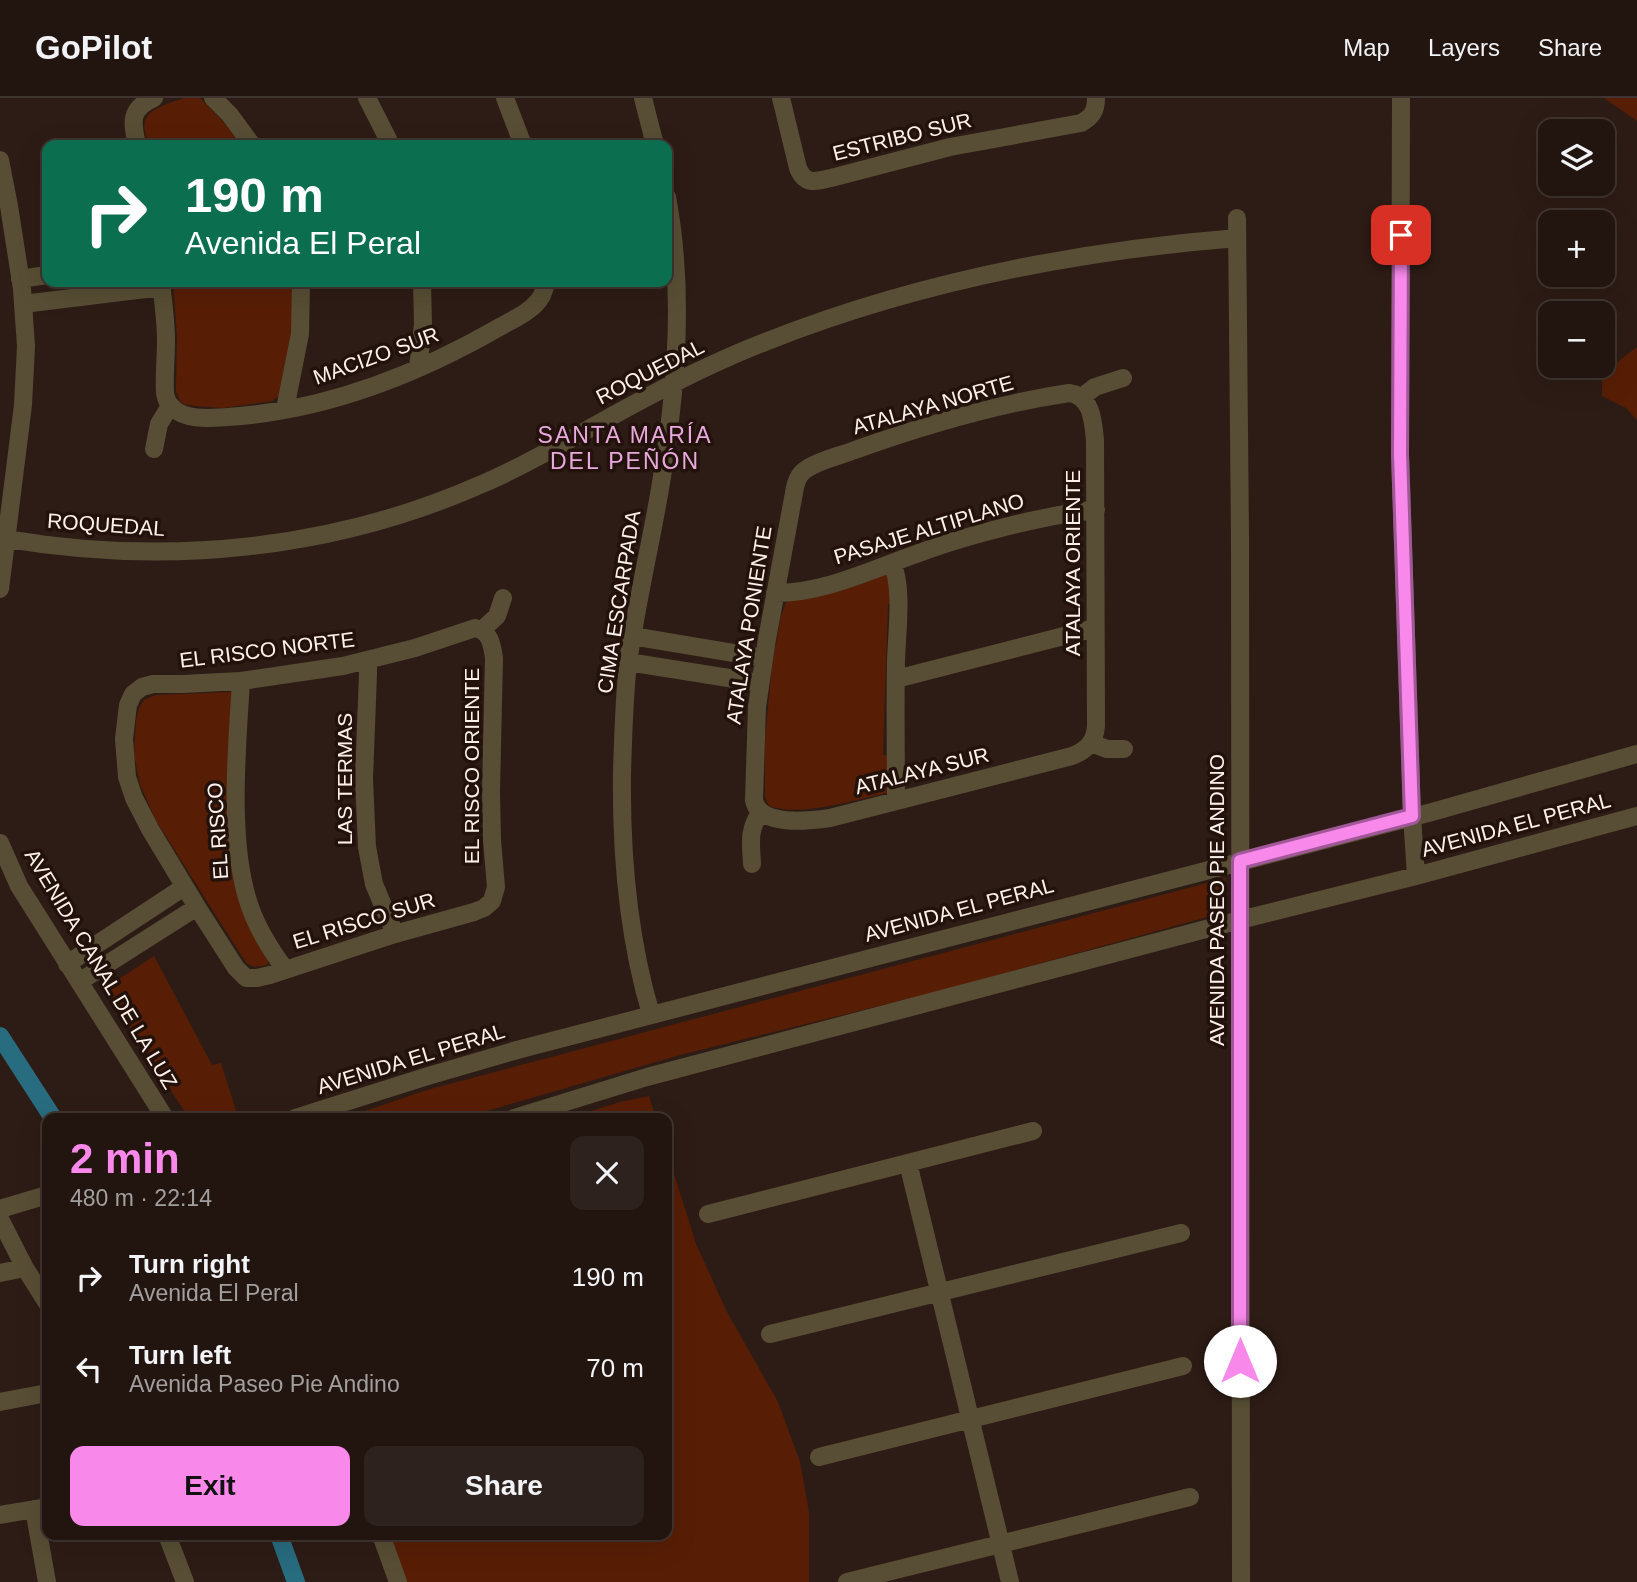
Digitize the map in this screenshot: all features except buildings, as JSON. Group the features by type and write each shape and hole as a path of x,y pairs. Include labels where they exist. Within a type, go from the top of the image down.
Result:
{"street":[{"path":"136,140 133,120 136,111 154,98"},
{"path":"214,98 248,140"},
{"path":"367,98 388,140"},
{"path":"505,98 521,140"},
{"path":"643,98 654,140"},
{"name":"ESTRIBO SUR","path":"781,98 802,177 809,181 821,181 950,147 1076,124 1090,117 1095,109 1096,98"},
{"path":"1401,98 1400,454 1416,876"},
{"path":"0,160 20,279 26,346 25,384 0,589"},
{"name":"AVENIDA PASEO PIE ANDINO","path":"1237,218 1241,1582"},
{"name":"CIMA ESCARPADA","path":"651,1014 641,980 628,898 622,799 623,743 628,662 670,425 677,285 672,230"},
{"name":"ROQUEDAL","path":"7,539 78,548 179,552 263,545 325,534 409,512 484,484 673,384 766,341 835,316 1000,271 1096,254 1237,239"},
{"path":"20,279 42,276"},
{"path":"23,304 141,287"},
{"path":"154,449 159,424 170,406 165,392 166,336 162,287"},
{"path":"285,409 300,334 301,287"},
{"path":"418,368 423,325 422,287"},
{"name":"MACIZO SUR","path":"170,406 184,415 236,416 285,409 367,388 453,352 503,325 534,304 544,289"},
{"path":"1082,397 1095,387 1123,378"},
{"name":"ATALAYA NORTE","path":"800,475 815,465 946,421 1008,404 1056,395 1074,394 1082,397"},
{"name":"ATALAYA ORIENTE","path":"1082,397 1088,405 1094,425 1096,456 1096,733 1091,743"},
{"name":"ATALAYA PONIENTE","path":"752,864 751,835 760,813 754,805 755,722 775,593 795,486 800,475"},
{"name":"PASAJE ALTIPLANO","path":"775,593 817,587 1006,527 1074,512 1096,510"},
{"path":"892,563 897,583 896,801"},
{"path":"482,630 497,616 503,598"},
{"path":"896,679 1095,628"},
{"name":"EL RISCO NORTE","path":"184,887 144,820 127,777 124,739 126,714 130,698 137,690 153,684 241,681 307,672 368,661 470,629 482,630"},
{"name":"EL RISCO ORIENTE","path":"482,630 490,638 494,658 491,816 496,887 492,901"},
{"path":"632,636 764,658"},
{"name":"LAS TERMAS","path":"368,661 365,779 367,847 374,884 395,934"},
{"path":"628,662 760,682"},
{"name":"EL RISCO","path":"241,681 237,783 240,866 253,915 262,935 285,969"},
{"path":"1091,743 1107,750 1124,749"},
{"name":"ATALAYA SUR","path":"760,813 780,819 817,819 1072,755 1091,743"},
{"name":"AVENIDA EL PERAL","path":"311,1113 469,1064 651,1014 1412,816 1637,754"},
{"name":"AVENIDA EL PERAL","path":"530,1113 647,1077 1637,816"},
{"name":"AVENIDA CANAL DE LA LUZ","path":"0,843 19,886 162,1113"},
{"path":"67,964 184,887 197,907 79,982"},
{"name":"EL RISCO SUR","path":"197,907 236,968 246,978 257,978 480,910 492,901"},
{"path":"708,1214 1033,1131"},
{"path":"908,1163 1010,1582"},
{"path":"0,1209 42,1196"},
{"path":"0,1219 42,1295"},
{"path":"769,1334 1181,1233"},
{"path":"0,1273 25,1268"},
{"path":"819,1457 1183,1366"},
{"path":"0,1402 42,1394"},
{"path":"846,1582 1190,1497"},
{"path":"0,1515 40,1508 42,1529"},
{"path":"43,1540 47,1582"},
{"path":"169,1540 185,1582"},
{"path":"383,1540 398,1582"}],"shaded area":[{"path":"184,98 200,98 237,140 147,140 144,128 147,117 161,107"},
{"path":"1604,98 1637,98 1637,121"},
{"path":"173,287 292,287 292,325 288,354 279,396 272,401 223,408 184,404 176,391 177,335"},
{"path":"1637,347 1637,420 1626,408 1602,396 1602,378 1615,378 1615,365"},
{"path":"884,570 891,580 892,603 888,604 883,755 890,756 887,793 812,809 796,810 769,806 765,797 765,739 772,666 786,603 794,598"},
{"path":"232,692 229,775 251,928 269,961 267,965 261,966 252,966 245,961 155,819 140,784 134,755 136,721 144,700 156,695"},
{"path":"1226,878 1225,912 944,990 680,1055 479,1113 359,1113 427,1090"},
{"path":"154,956 212,1065 221,1063 237,1113 186,1113 104,989"},
{"path":"649,1096 654,1113 585,1113"},
{"path":"672,1167 696,1244 727,1312 778,1402 800,1462 809,1512 809,1582 405,1582 390,1540 672,1540"}],"waterway":[{"path":"0,1036 50,1113"},
{"path":"281,1540 296,1582"}],"district":[{"name":"SANTA MARÍA DEL PEÑÓN","path":"625,448"}],"route":[{"path":"1240,1361 1240,861 1412,816 1400,454 1401,235"}]}
